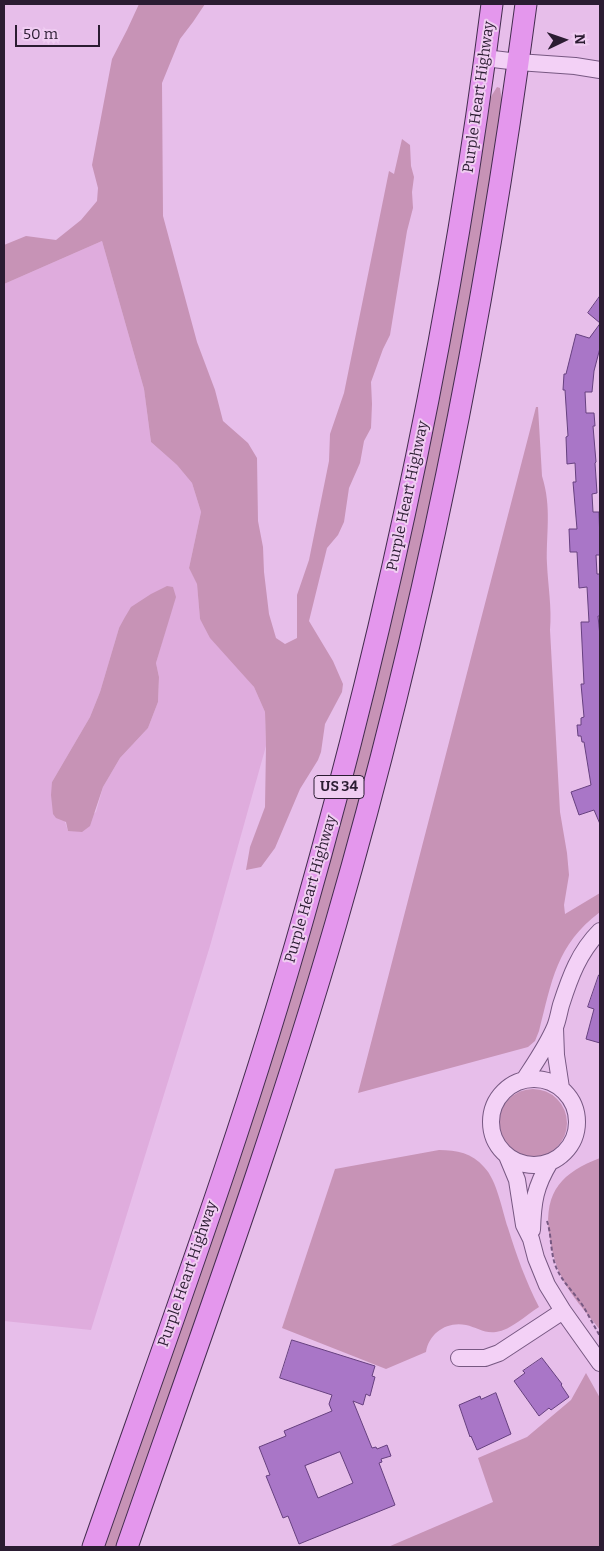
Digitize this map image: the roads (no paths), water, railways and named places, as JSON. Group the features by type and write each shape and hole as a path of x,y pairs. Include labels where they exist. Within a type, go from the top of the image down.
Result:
{"main road":[{"name":"Purple Heart Highway","path":"93,1547 234,1142 298,938 336,802 397,552 425,419 468,180 492,4"},
{"name":"US 34","path":"127,1547 300,1044 373,789 436,526 466,379 491,245 526,4"}],"street":[{"path":"485,58 600,70"},
{"path":"524,1080 542,1052 555,1026 568,982 577,961 600,931"},
{"path":"555,1026 556,1055 561,1088"},
{"path":"537,1079 550,1081 561,1088 570,1097 575,1108 577,1121 575,1134 570,1146 550,1162 539,1165 517,1162 507,1156 493,1136 491,1124 492,1112 502,1092 511,1085 524,1080 537,1079"},
{"path":"507,1156 517,1180 524,1225 531,1239 536,1258 547,1285 600,1363"},
{"path":"531,1239 534,1197 550,1162"},
{"path":"460,1358 486,1358 499,1353 563,1311"}]}
